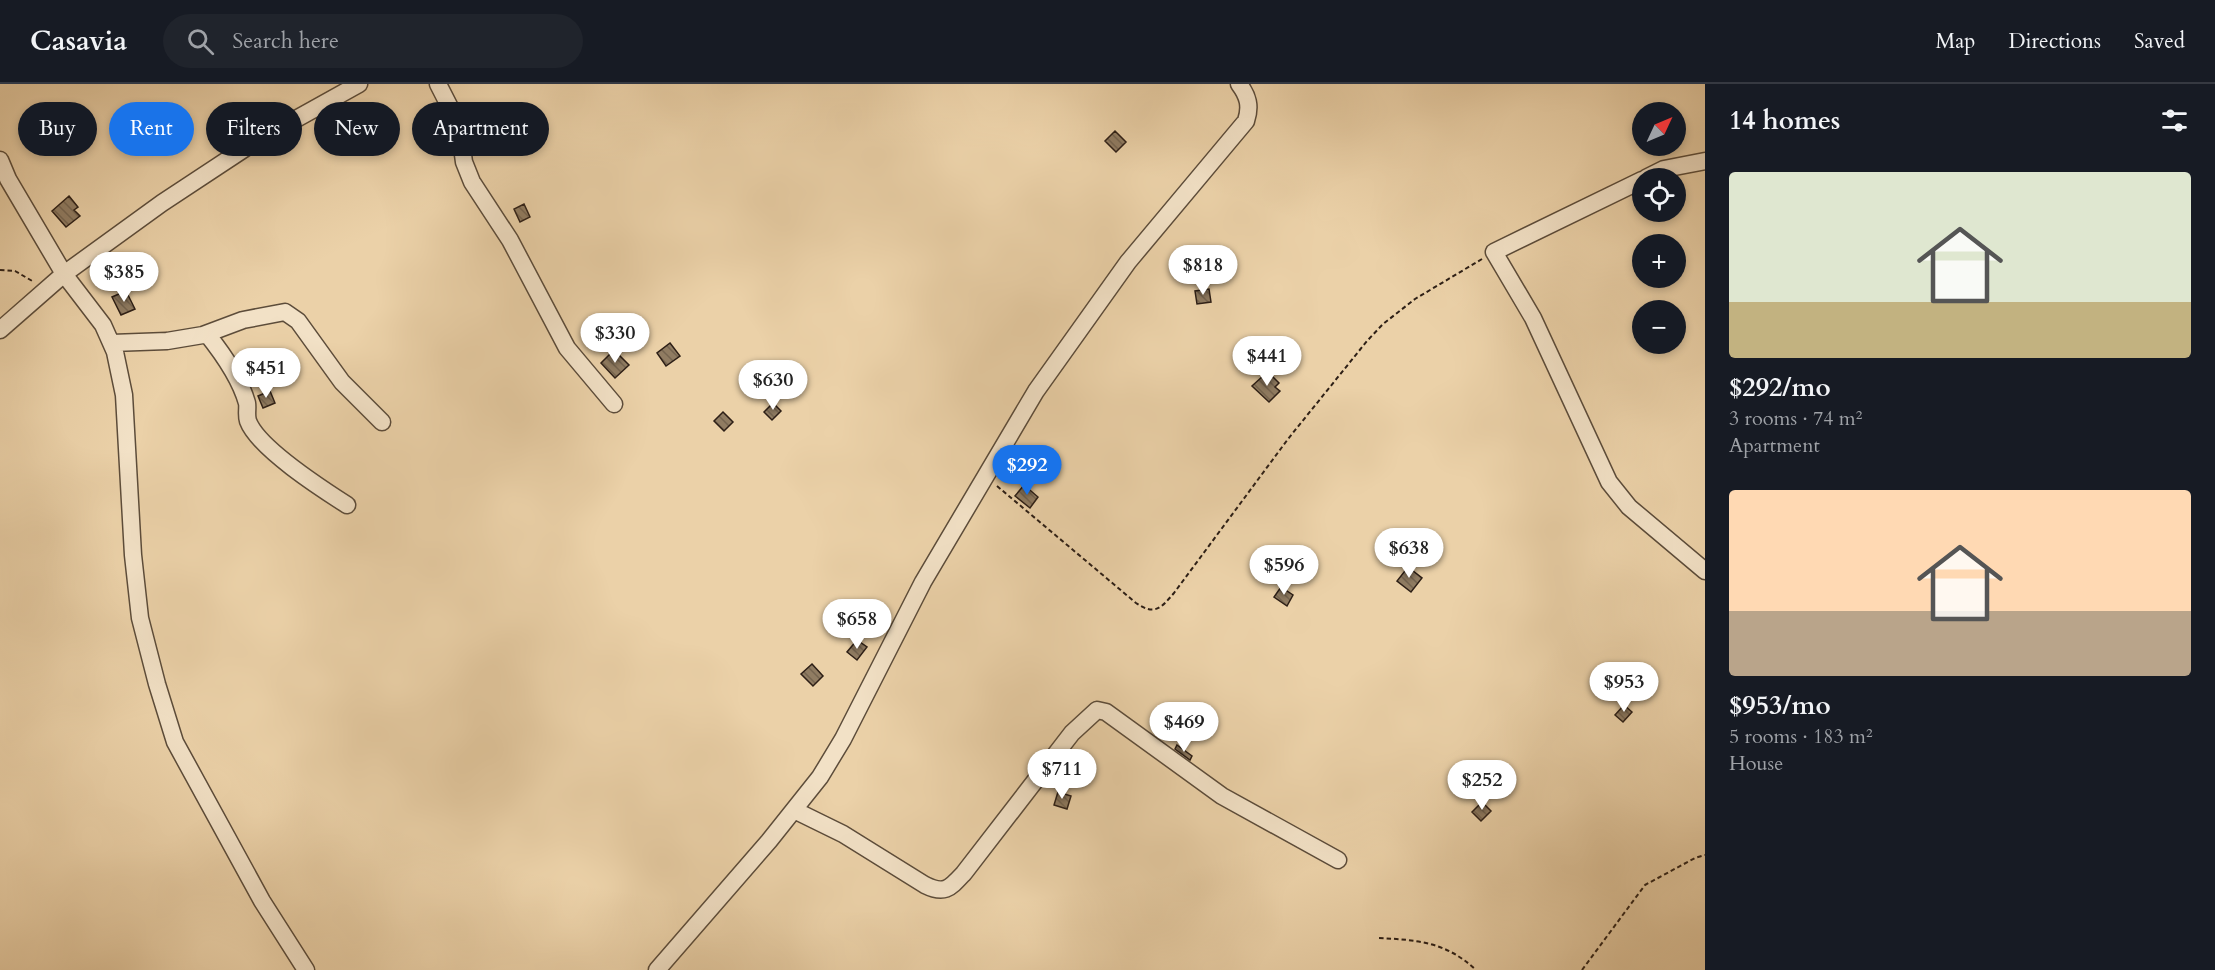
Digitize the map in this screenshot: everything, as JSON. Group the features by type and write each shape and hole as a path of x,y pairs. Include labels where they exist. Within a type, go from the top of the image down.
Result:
{"street":[{"path":"0,330 64,274 162,202 278,129 359,84"},
{"path":"438,84 459,125 464,162 472,182 510,240 567,348 614,404"},
{"path":"657,970 820,777 843,739 922,582 1036,391 1128,262 1246,121 1249,103 1239,84"},
{"path":"0,160 4,182 64,274 103,326 112,343 124,395 140,618 175,742 262,901 306,970"},
{"path":"1669,168 1705,161"},
{"path":"1632,185 1494,252 1533,318 1609,482 1629,507 1705,571"},
{"path":"112,343 166,341 207,334 243,320 285,312 298,321 342,382 382,422"},
{"path":"207,334 237,379 247,403 248,421 265,444 316,486 347,505"},
{"path":"794,810 843,834 936,891 945,890 964,873 1072,733 1097,710 1106,712 1222,796 1338,860"}],"path":[{"path":"985,477 1136,603 1150,610 1157,609 1174,593 1288,439 1366,341 1415,298 1494,252"},
{"path":"0,270 15,271 47,290"},
{"path":"1582,970 1645,885 1705,855"},
{"path":"1379,938 1421,940 1457,955 1476,970"}],"building":[{"path":"1115,131 1126,142 1116,152 1105,141"},
{"path":"69,196 78,207 74,210 80,216 66,227 52,211"},
{"path":"524,204 530,217 520,222 514,209"},
{"path":"1209,289 1211,302 1197,304 1195,291"},
{"path":"126,291 135,309 121,315 112,297"},
{"path":"670,343 680,356 666,366 657,353"},
{"path":"614,350 629,365 615,378 601,363"},
{"path":"1264,375 1267,379 1271,375 1279,383 1275,387 1280,391 1269,402 1252,386"},
{"path":"270,391 275,403 263,408 258,396"},
{"path":"773,403 781,411 772,420 764,412"},
{"path":"723,412 733,422 724,431 714,421"},
{"path":"1024,485 1038,497 1030,508 1015,496"},
{"path":"1408,567 1422,578 1411,592 1397,581"},
{"path":"1281,587 1293,595 1287,606 1274,597"},
{"path":"857,640 867,647 857,660 847,652"},
{"path":"812,664 823,676 813,686 801,674"},
{"path":"1624,705 1632,712 1623,722 1615,715"},
{"path":"1177,745 1192,756 1190,760 1175,749"},
{"path":"1058,792 1071,796 1067,809 1054,805"},
{"path":"1482,802 1491,811 1481,821 1472,812"}]}
